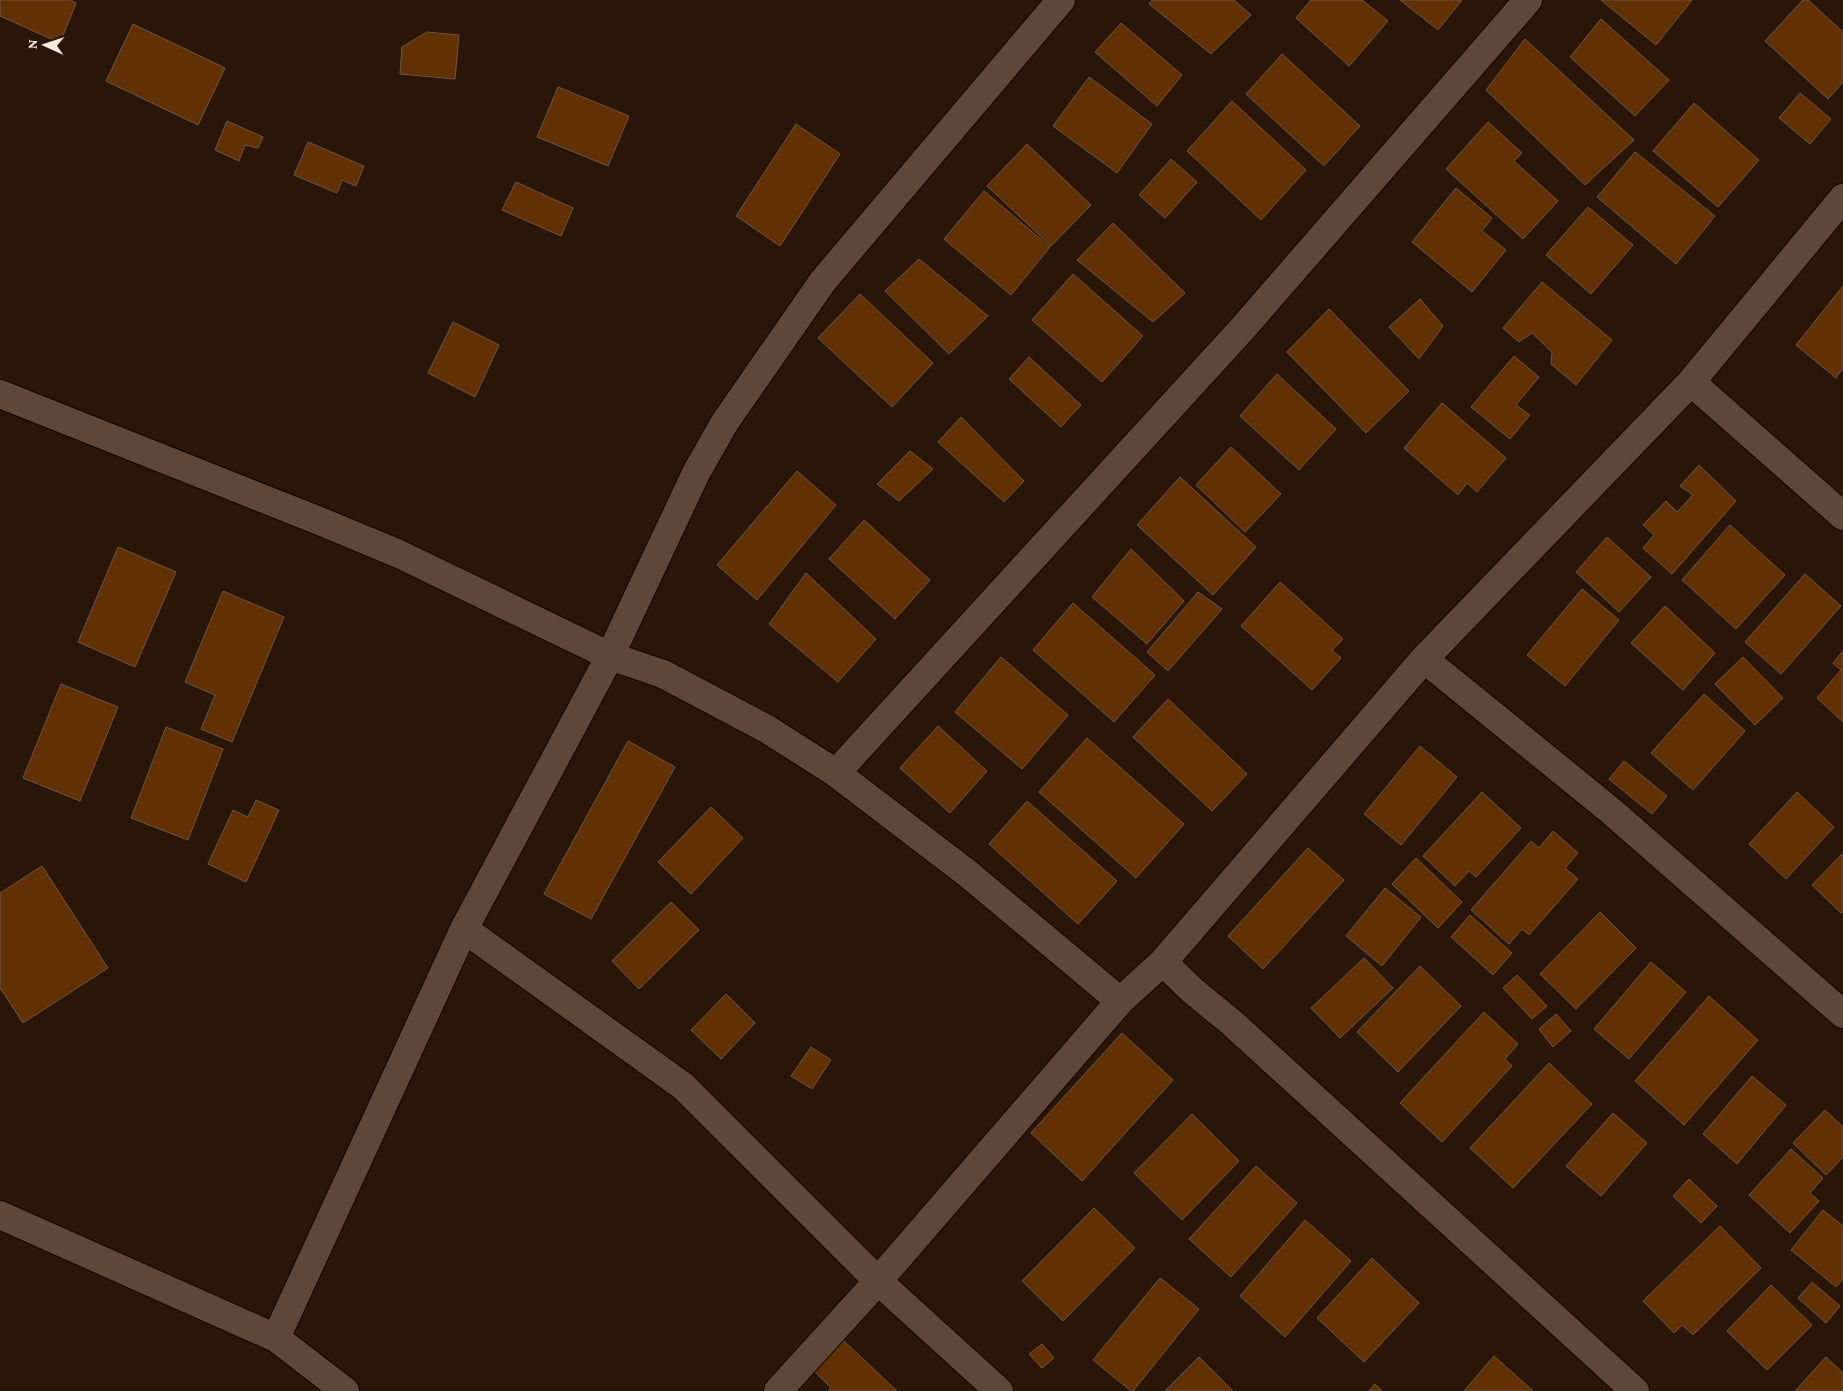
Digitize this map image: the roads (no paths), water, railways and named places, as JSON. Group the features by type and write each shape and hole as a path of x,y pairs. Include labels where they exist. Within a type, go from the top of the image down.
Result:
{"street":[{"path":"276,1338 464,930 610,656 696,473 730,414 823,281 1061,0"},
{"path":"836,773 1243,328 1528,0"},
{"path":"778,1391 878,1281 1120,1001 1163,962 1424,659 1691,382 1843,198"},
{"path":"1691,382 1843,516"},
{"path":"0,394 399,554 610,656 663,674 767,729 836,773 967,873 1120,1001"},
{"path":"1424,659 1611,811 1843,1014"},
{"path":"464,930 683,1086 878,1281 1000,1391"},
{"path":"1163,962 1635,1391"},
{"path":"0,1215 276,1338 345,1391"}]}
